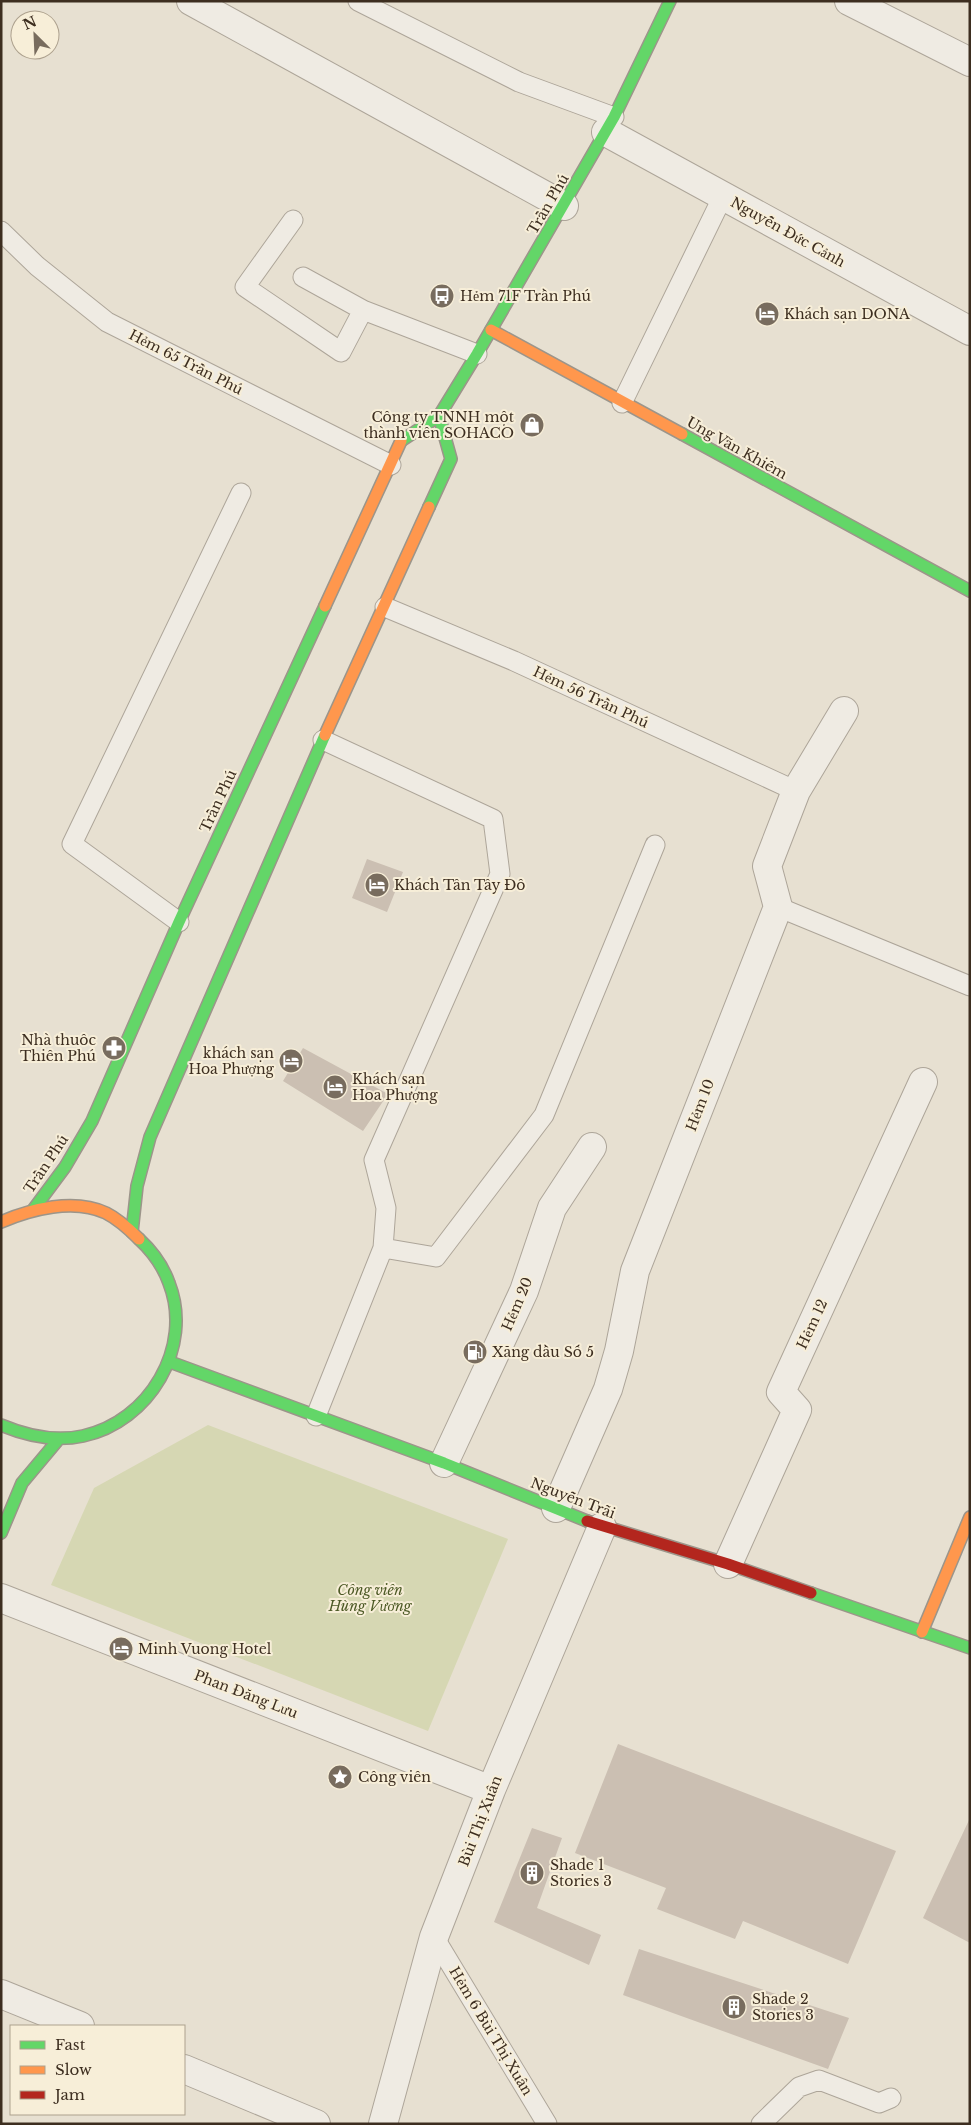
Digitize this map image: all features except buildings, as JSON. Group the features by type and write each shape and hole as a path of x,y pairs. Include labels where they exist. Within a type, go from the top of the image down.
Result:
{"main road":[{"name":"Trần Phú","path":"33,1210 65,1167 92,1121 179,922 402,438 439,416 564,206 610,124 670,1"},
{"name":"Ung Văn Khiêm","path":"491,330 970,591"},
{"path":"132,1232 137,1186 150,1137 323,740 452,459 439,416"},
{"path":"1,1222 33,1210 67,1207 102,1212 132,1232 157,1258 172,1290 176,1326 170,1362 153,1394 126,1419 94,1435 58,1440 29,1436 1,1425"},
{"name":"Nguyễn Trãi","path":"170,1362 444,1464 602,1527 728,1564 970,1648"},
{"path":"1,1533 22,1483 58,1440"},
{"path":"922,1632 970,1518"}],"street":[{"path":"191,1 564,206"},
{"path":"849,1 970,62"},
{"name":"Nguyễn Đức Cảnh","path":"610,124 723,196 970,331"},
{"path":"778,907 767,866 796,791 844,711"},
{"name":"Hẻm 10","path":"556,1508 608,1389 619,1351 635,1271 778,907"},
{"name":"Hẻm 12","path":"728,1564 796,1410 781,1392 923,1082"},
{"name":"Hẻm 20","path":"444,1464 524,1291 552,1208 592,1147"},
{"name":"Bùi Thị Xuân","path":"383,2124 434,1937 491,1790 602,1527"},
{"name":"Phan Đăng Lưu","path":"1,1598 491,1790"},
{"path":"1,1994 78,2025"},
{"path":"185,2069 316,2124"}],"lane":[{"path":"358,1 519,82 610,124"},
{"path":"622,403 723,196"},
{"path":"293,220 245,287 341,352 364,310"},
{"name":"Hẻm 65 Trần Phú","path":"1,231 37,266 107,322 391,465"},
{"path":"304,277 364,310 477,354"},
{"path":"179,922 72,844 241,493"},
{"name":"Hẻm 56 Trần Phú","path":"385,607 514,661 796,791"},
{"path":"316,1416 383,1248 386,1208 374,1160 500,874 493,819 323,740"},
{"path":"383,1248 436,1257 544,1115 656,845"},
{"path":"778,907 970,986"},
{"name":"Hẻm 6 Bùi Thị Xuân","path":"434,1937 548,2124"},
{"path":"761,2124 799,2087 819,2080 879,2103 891,2098"}],"green space":[{"name":"Công viên Hùng Vương","path":"208,1425 508,1539 428,1731 51,1585 94,1488"}],"traffic: fast":[{"path":"401,441 439,416 477,354 614,117 670,1"},
{"path":"429,507 451,459 439,416"},
{"path":"682,434 970,591"},
{"path":"33,1210 65,1167 92,1121 179,922 325,606"},
{"path":"132,1232 137,1186 150,1137 325,735"},
{"path":"1,1425 41,1437 73,1438 107,1428 128,1415 146,1398 160,1378 170,1356 175,1332 175,1307 164,1271 153,1254 139,1239"},
{"path":"170,1362 444,1463 587,1521"},
{"path":"1,1533 22,1483 58,1440"},
{"path":"811,1593 970,1648"}],"traffic: slow":[{"path":"491,330 682,434"},
{"path":"325,606 401,441"},
{"path":"325,735 429,507"},
{"path":"1,1222 39,1209 80,1206 110,1215 139,1239"},
{"path":"922,1632 970,1517"}],"traffic: jam":[{"path":"587,1521 728,1564 811,1593"}],"place":[{"name":"Hẻm 71F Trần Phú","path":"442,296"},
{"name":"Khách sạn DONA","path":"767,314"},
{"name":"Công ty TNNH một thành viên SOHACO","path":"532,425"},
{"name":"Khách Tân Tây Đô","path":"377,885"},
{"name":"Nhà thuôc Thiên Phú","path":"114,1048"},
{"name":"khách sạn Hoa Phượng","path":"291,1061"},
{"name":"Khách sạn Hoa Phượng","path":"335,1087"},
{"name":"Xăng dầu Số 5","path":"475,1352"},
{"name":"Minh Vuong Hotel","path":"121,1649"},
{"name":"Công viên","path":"340,1777"},
{"name":"Shade 1 Stories 3","path":"532,1873"},
{"name":"Shade 2 Stories 3","path":"734,2007"}]}
